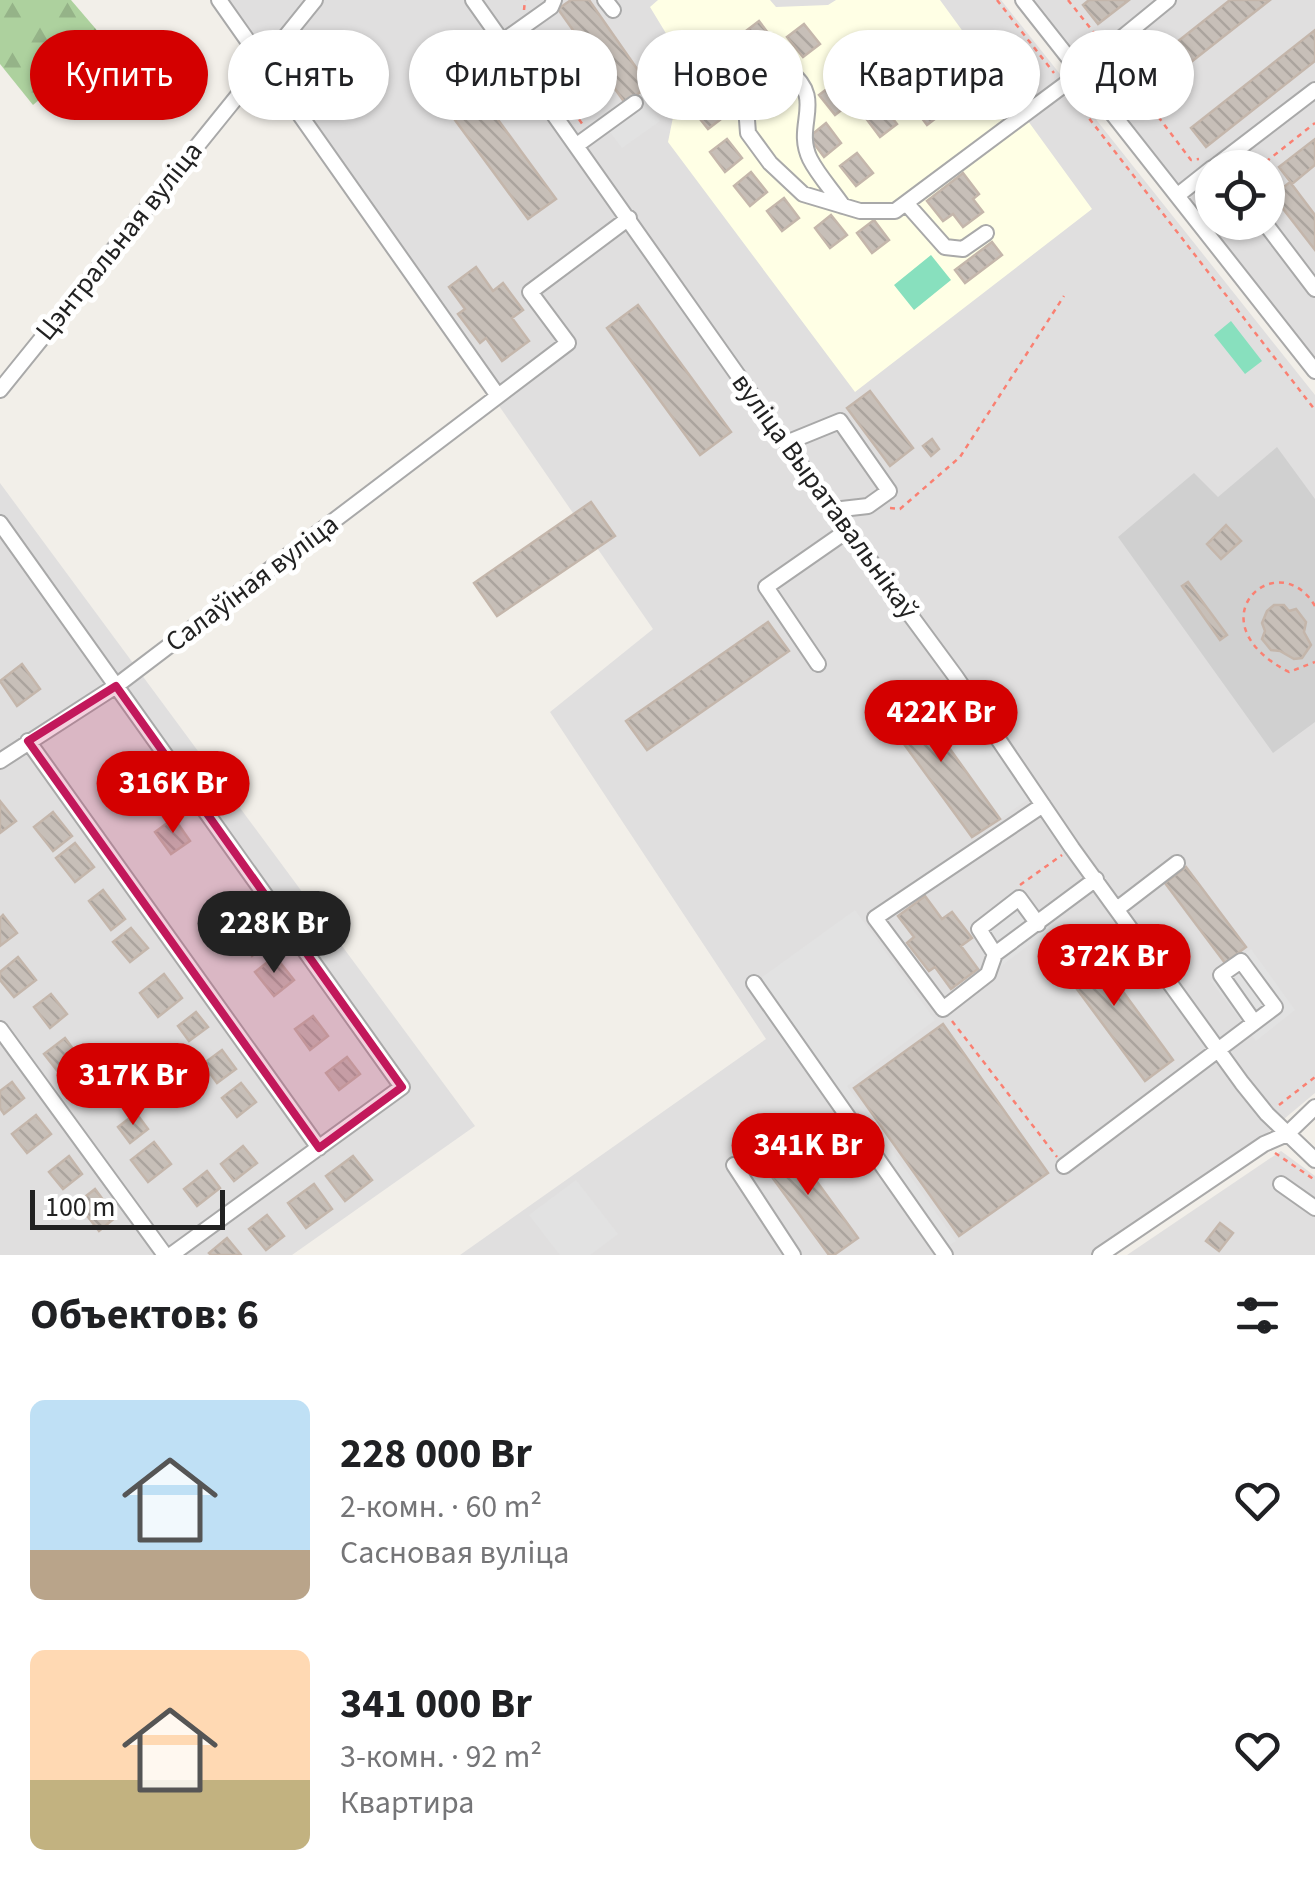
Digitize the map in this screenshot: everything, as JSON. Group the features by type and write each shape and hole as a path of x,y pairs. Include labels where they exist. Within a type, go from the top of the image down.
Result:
{"street":[{"path":"219,0 241,30"},
{"name":"Цэнтральная вуліца","path":"290,30 315,0"},
{"name":"вуліца Выратавальнікаў","path":"473,0 494,30"},
{"path":"517,30 551,7 554,0"},
{"path":"1023,0 1060,46"},
{"path":"1131,30 1168,0"},
{"path":"843,206 809,158 804,136 810,106 803,81 788,70 770,71 754,85 746,107 748,133 770,163 803,194 843,206 860,210 895,210 1060,88"},
{"path":"1237,150 1315,90"},
{"path":"577,145 635,103"},
{"name":"Цэнтральная вуліца","path":"0,390 228,107"},
{"path":"305,120 498,396"},
{"name":"вуліца Выратавальнікаў","path":"559,120 1219,1052 1267,1114 1315,1160"},
{"path":"1119,120 1315,371"},
{"path":"1178,195 1195,182"},
{"path":"906,203 945,247 963,249 986,233"},
{"name":"Салаўіная вуліца","path":"0,762 28,740 116,686 568,344 530,292 629,218"},
{"path":"1278,240 1315,289"},
{"path":"786,443 840,421 889,490 868,506 833,510"},
{"path":"0,524 402,1087 168,1255 0,1030"},
{"path":"818,664 766,587 848,530"},
{"path":"28,740 318,1148"},
{"path":"1042,805 875,918 943,1009 988,974 995,954 1096,880"},
{"path":"1117,908 1177,863"},
{"path":"995,954 979,929 1019,898 1038,924"},
{"path":"754,983 945,1255"},
{"path":"1064,1166 1254,1022"},
{"path":"1100,1255 1264,1144 1287,1134 1315,1107"},
{"path":"734,1165 794,1255"},
{"path":"1280,1184 1315,1208"}],"path":[{"path":"525,0 522,8 538,30"},
{"path":"997,0 1060,80"},
{"path":"1068,0 1091,30"},
{"path":"579,120 590,135"},
{"path":"1091,120 1315,410"},
{"path":"1161,120 1195,160"},
{"path":"1280,150 1315,122"},
{"path":"868,506 900,509 960,457 1064,296"},
{"path":"1314,666 1289,672 1266,660 1248,640 1241,620 1248,601 1262,586 1280,581 1298,586 1315,606"},
{"path":"943,1009 1064,1166"},
{"path":"1285,1160 1315,1180"}],"highlighted area":[{"path":"116,686 402,1087 319,1148 28,741"}],"shaded area":[{"path":"219,0 1001,0 1025,30 823,30 823,120 1040,120 1040,49 1060,74 1060,120 1096,120 1315,395 1315,1093 1260,1139 1091,1255 460,1255 766,1039 550,712 653,629 302,120 389,120 389,30 240,30"},
{"path":"658,0 770,0 776,7 828,5 836,0 940,0 962,30 823,30 823,120 1027,120 1092,209 855,392 668,142 672,120 803,120 803,30 664,30 650,7"},
{"path":"1031,0 1315,0 1315,360 1220,240 1285,240 1285,150 1195,150 1195,208 1126,120 1194,120 1194,30 1060,30 1060,37"},
{"path":"637,100 637,120 660,121 622,148 604,124 617,120 617,114"},
{"path":"1277,447 1315,499 1315,722 1273,753 1118,537 1194,473 1218,497"},
{"path":"0,483 475,1126 292,1255 0,1255"},
{"path":"945,676 1031,797 1000,819 914,698"},
{"path":"1022,893 1050,929 1000,967 972,931"},
{"path":"855,910 935,1020 847,1086 956,1241 942,1250 754,983"},
{"path":"1251,949 1295,1010 1256,1041 1211,981"},
{"path":"1281,1151 1315,1176 1315,1255 1127,1255"},
{"path":"576,1180 618,1234 590,1255 560,1255 529,1215"}],"green space":[{"path":"0,0 71,0 97,30 30,30 30,101 0,64"},
{"path":"931,255 951,280 914,310 894,285"},
{"path":"1231,321 1262,361 1245,374 1214,335"}],"building":[{"path":"571,0 589,0 610,30 573,30 558,9"},
{"path":"1089,0 1129,0 1098,24 1083,5"},
{"path":"1230,0 1270,0 1194,60 1192,30"},
{"path":"759,21 766,30 747,30"},
{"path":"804,24 820,44 803,57 803,30 796,30"},
{"path":"1315,30 1315,61 1206,147 1191,128"},
{"path":"617,40 637,69 637,94 625,103 617,92"},
{"path":"455,120 498,120 556,199 528,219"},
{"path":"701,120 720,120 708,129"},
{"path":"867,120 894,120 897,124 880,137"},
{"path":"826,123 841,143 824,157 809,137"},
{"path":"727,139 742,158 725,172 710,152"},
{"path":"1315,139 1315,165 1292,184 1285,175 1285,162"},
{"path":"857,153 873,173 856,186 840,166"},
{"path":"751,172 767,192 750,206 734,186"},
{"path":"963,173 979,194 973,199 983,212 963,227 953,214 943,221 927,201"},
{"path":"1290,182 1315,215 1315,250 1285,211 1285,186"},
{"path":"784,198 799,218 782,231 767,211"},
{"path":"831,215 847,235 830,248 815,228"},
{"path":"874,220 889,240 872,253 857,233"},
{"path":"992,242 1002,255 965,283 955,270"},
{"path":"476,267 493,291 503,283 523,310 512,318 529,341 502,361 486,338 480,343 458,314 465,309 449,287"},
{"path":"638,305 731,432 700,455 607,328"},
{"path":"870,391 913,448 890,466 847,408"},
{"path":"932,439 939,449 931,456 923,446"},
{"path":"591,502 615,536 497,616 474,583"},
{"path":"1226,525 1241,541 1221,559 1207,544"},
{"path":"1188,582 1227,635 1220,640 1182,586"},
{"path":"1274,605 1284,605 1289,611 1296,609 1306,622 1304,632 1311,645 1302,658 1271,650 1262,639 1262,623"},
{"path":"768,622 789,651 647,750 626,721"},
{"path":"22,664 40,689 17,706 0,681"},
{"path":"910,693 1000,819 972,837 882,714"},
{"path":"145,773 164,801 147,813 128,784"},
{"path":"0,801 16,821 0,833"},
{"path":"53,812 72,836 53,851 34,827"},
{"path":"174,818 190,841 171,854 155,832"},
{"path":"75,843 94,867 75,882 56,858"},
{"path":"1186,867 1246,947 1225,963 1165,883"},
{"path":"103,890 125,919 111,930 89,901"},
{"path":"925,896 942,919 952,912 972,938 961,946 978,969 951,989 935,967 929,971 907,943 914,937 898,916"},
{"path":"3,915 17,933 0,946 0,918"},
{"path":"247,915 268,943 252,956 230,928"},
{"path":"131,928 148,948 130,962 113,942"},
{"path":"1083,937 1173,1060 1145,1081 1054,958"},
{"path":"275,956 294,980 274,996 255,972"},
{"path":"18,957 36,980 14,997 0,980 0,972"},
{"path":"164,974 182,998 158,1017 140,993"},
{"path":"51,994 67,1014 50,1028 34,1007"},
{"path":"196,1012 208,1027 189,1041 178,1026"},
{"path":"313,1016 328,1036 310,1050 295,1029"},
{"path":"943,1024 1048,1173 959,1236 854,1088"},
{"path":"65,1038 79,1057 59,1073 44,1054"},
{"path":"222,1050 236,1069 217,1083 203,1064"},
{"path":"347,1057 360,1074 339,1090 326,1073"},
{"path":"99,1068 114,1089 92,1106 76,1085"},
{"path":"12,1082 24,1098 4,1114 0,1091"},
{"path":"241,1083 256,1102 237,1117 222,1098"},
{"path":"136,1113 148,1129 130,1143 118,1127"},
{"path":"36,1115 51,1134 27,1153 12,1134"},
{"path":"785,1138 858,1238 834,1255 829,1255 758,1158"},
{"path":"154,1142 171,1164 148,1182 131,1160"},
{"path":"243,1146 257,1163 234,1181 221,1164"},
{"path":"69,1156 82,1174 63,1189 49,1172"},
{"path":"353,1156 372,1180 345,1201 326,1176"},
{"path":"207,1171 220,1188 197,1206 184,1189"},
{"path":"314,1184 332,1209 306,1228 288,1203"},
{"path":"95,1189 116,1217 99,1231 77,1203"},
{"path":"267,1215 284,1236 266,1250 249,1229"},
{"path":"1220,1223 1233,1233 1219,1251 1206,1241"},
{"path":"227,1238 241,1255 209,1253"}]}
